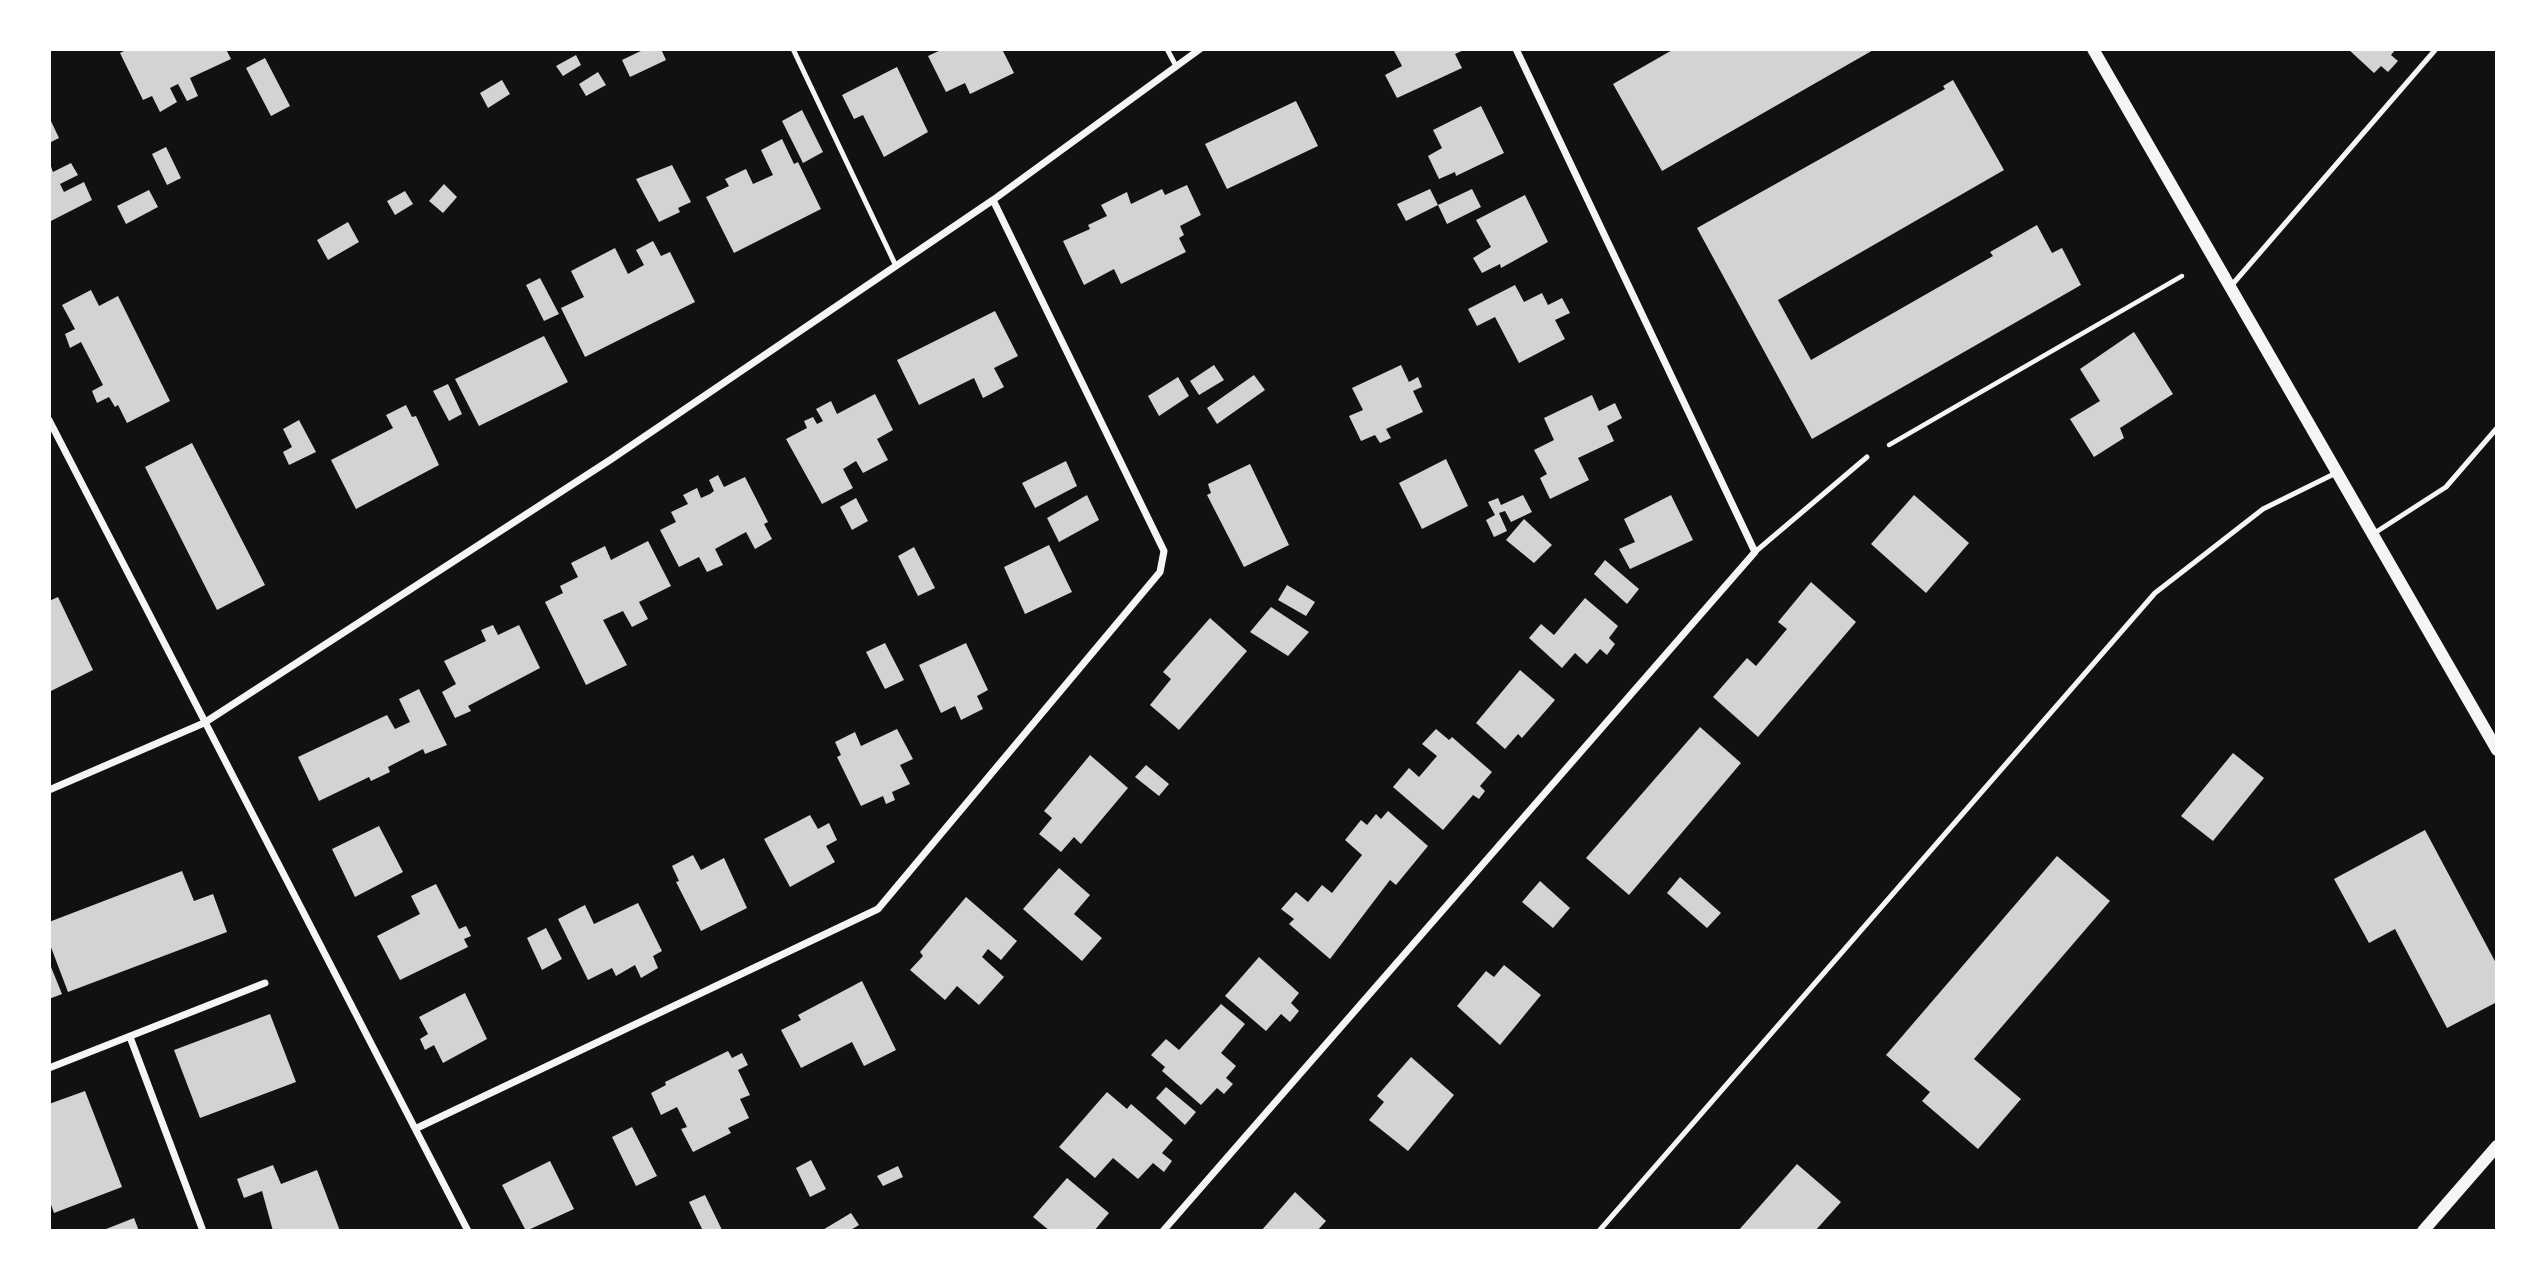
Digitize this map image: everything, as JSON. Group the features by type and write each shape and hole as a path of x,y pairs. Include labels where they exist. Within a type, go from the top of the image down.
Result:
{"street":[{"path":"49,790 204,723 610,460 993,200 1200,49"},
{"path":"1163,1231 1755,552 1516,49"},
{"path":"2093,49 2497,750"},
{"path":"417,1128 878,909 1160,572 1164,551 993,200"},
{"path":"49,420 468,1231"},
{"path":"49,1068 265,983"},
{"path":"130,1037 203,1231"},
{"path":"2423,1231 2497,1146"}],"lane":[{"path":"793,49 895,264"},
{"path":"1167,49 1176,66"},
{"path":"2231,286 2436,49"},
{"path":"2372,534 2446,487 2497,428"},
{"path":"1755,552 1867,457"},
{"path":"1599,1231 2155,593 2263,509 2337,473"}],"path":[{"path":"1867,457 2182,276"}],"building":[{"path":"128,49 226,49 231,59 190,78 198,96 187,101 178,84 170,88 177,102 160,112 152,96 143,100 120,53"},
{"path":"645,49 661,49 666,60 630,77 622,60"},
{"path":"943,49 1002,49 1014,73 970,94 965,83 946,92 928,56"},
{"path":"1393,49 1466,49 1455,54 1462,68 1397,98 1385,75 1402,66"},
{"path":"1674,49 1875,49 1662,171 1613,84"},
{"path":"2348,49 2396,49 2391,55 2398,61 2388,72 2381,66 2374,73"},
{"path":"576,55 581,65 563,76 556,66"},
{"path":"265,58 290,106 271,116 246,68"},
{"path":"897,67 928,132 884,157 863,115 854,119 842,95"},
{"path":"598,72 606,85 586,96 579,84"},
{"path":"502,80 510,94 488,108 480,93"},
{"path":"1953,80 2004,170 1778,300 1811,360 1993,256 1990,252 2037,225 2052,253 2062,248 2081,285 1812,439 1697,228 1945,89 1943,86"},
{"path":"1296,101 1318,146 1227,189 1205,144"},
{"path":"1481,106 1504,153 1456,176 1455,172 1439,179 1428,156 1442,148 1433,130"},
{"path":"802,110 823,152 803,163 782,121"},
{"path":"49,117 59,138 49,143"},
{"path":"782,139 794,164 798,162 821,209 734,253 706,197 729,186 725,179 746,169 753,184 773,175 761,150"},
{"path":"166,147 181,178 167,185 152,154"},
{"path":"49,161 53,172 71,163 78,175 60,184 64,192 84,182 92,200 49,222"},
{"path":"672,165 691,202 678,208 680,212 659,222 636,179"},
{"path":"444,184 457,197 443,213 429,201"},
{"path":"1187,185 1201,215 1180,226 1184,235 1179,238 1186,252 1121,284 1114,269 1084,285 1063,241 1090,229 1088,225 1107,216 1101,205 1127,192 1131,204 1162,189 1165,195"},
{"path":"1430,189 1438,205 1406,221 1397,204"},
{"path":"1472,189 1481,207 1447,224 1438,205"},
{"path":"149,190 158,207 126,224 117,206"},
{"path":"405,191 413,204 395,215 387,201"},
{"path":"1525,195 1548,242 1501,268 1500,264 1482,273 1473,258 1491,247 1476,220"},
{"path":"348,222 359,242 328,260 317,240"},
{"path":"653,241 661,256 670,252 695,302 585,357 561,308 584,297 571,271 615,248 628,274 644,265 636,250"},
{"path":"540,278 559,314 544,321 526,285"},
{"path":"1515,285 1524,302 1542,293 1548,305 1562,298 1570,313 1555,320 1565,339 1519,363 1495,317 1477,326 1468,309"},
{"path":"91,290 99,306 118,296 170,401 127,423 118,405 115,407 109,397 97,403 92,391 103,385 81,342 70,348 65,334 75,329 62,305"},
{"path":"995,311 1018,356 994,368 1004,387 983,398 974,378 919,405 897,360"},
{"path":"2134,332 2173,394 2120,428 2124,438 2094,457 2070,419 2100,401 2080,369"},
{"path":"544,336 568,382 479,426 455,379"},
{"path":"1214,365 1224,380 1199,395 1190,381"},
{"path":"1401,365 1409,382 1418,377 1422,387 1413,391 1423,412 1386,429 1391,438 1380,443 1375,435 1361,441 1349,416 1363,410 1352,388"},
{"path":"1254,375 1265,390 1217,424 1207,408"},
{"path":"1178,377 1189,396 1159,416 1148,396"},
{"path":"448,384 462,414 449,421 433,391"},
{"path":"875,394 893,430 877,439 888,460 863,473 856,461 843,469 853,488 822,504 786,439 807,428 804,421 813,417 817,424 823,421 816,409 831,401 837,414"},
{"path":"1592,395 1599,411 1615,403 1622,418 1607,426 1614,441 1578,458 1589,480 1550,499 1540,478 1547,474 1534,450 1554,440 1544,418"},
{"path":"406,405 412,417 416,416 439,465 356,509 331,460 393,428 386,415"},
{"path":"299,420 316,452 289,465 283,452 292,447 283,429"},
{"path":"192,443 265,585 217,610 145,467"},
{"path":"1446,459 1468,506 1422,529 1399,483"},
{"path":"1066,461 1077,486 1035,508 1022,483"},
{"path":"1250,464 1289,545 1244,567 1207,495 1211,493 1208,484"},
{"path":"718,475 724,487 745,477 768,522 764,524 772,539 755,549 746,532 715,549 723,565 707,572 699,557 679,567 660,530 676,522 671,512 688,504 683,495 697,488 701,498 710,494 714,491 709,480"},
{"path":"1087,495 1099,520 1059,542 1047,518"},
{"path":"1523,495 1532,512 1511,522 1505,511 1499,513 1507,531 1494,537 1486,520 1495,515 1488,502 1498,498 1501,505"},
{"path":"1671,495 1693,540 1630,569 1619,549 1635,542 1624,519"},
{"path":"1914,495 1969,543 1926,593 1871,544"},
{"path":"856,498 868,521 852,530 840,507"},
{"path":"1524,519 1552,545 1534,563 1506,540"},
{"path":"648,541 671,586 639,602 648,619 632,627 623,611 603,620 627,665 586,685 545,602 563,593 560,586 578,577 571,563 605,546 611,560"},
{"path":"1049,545 1072,592 1025,614 1004,567"},
{"path":"914,547 935,588 918,596 898,556"},
{"path":"1605,560 1639,589 1627,604 1594,574"},
{"path":"1811,582 1856,622 1758,737 1713,697 1747,658 1756,666 1787,629 1778,622"},
{"path":"1287,585 1315,602 1306,616 1278,600"},
{"path":"58,597 93,670 49,692 49,601"},
{"path":"1585,598 1618,626 1609,638 1615,644 1607,655 1600,649 1587,664 1575,653 1562,668 1529,638 1541,624 1554,635"},
{"path":"1271,607 1309,632 1288,656 1250,632"},
{"path":"1210,618 1247,651 1179,730 1150,705 1171,679 1163,672"},
{"path":"493,625 498,635 519,625 540,668 468,706 471,711 455,718 442,692 456,684 444,661 486,641 481,630"},
{"path":"885,643 904,680 885,689 866,652"},
{"path":"966,643 988,690 977,696 983,709 961,720 955,706 941,713 919,665"},
{"path":"1520,670 1555,700 1522,738 1518,734 1505,749 1476,723"},
{"path":"419,689 447,745 425,754 423,749 388,767 390,772 371,781 369,777 319,801 298,757 387,715 395,729 410,722 399,699"},
{"path":"1700,727 1741,763 1629,895 1586,858"},
{"path":"897,729 913,759 900,765 910,784 892,792 895,800 886,804 883,796 861,806 837,757 841,755 835,742 855,732 861,746"},
{"path":"1436,729 1449,740 1452,737 1492,772 1480,786 1485,791 1479,799 1473,795 1443,830 1393,787 1409,768 1419,777 1437,756 1422,744"},
{"path":"2233,753 2264,778 2213,841 2181,816"},
{"path":"1090,755 1128,788 1081,844 1074,837 1061,852 1039,834 1052,818 1044,811"},
{"path":"1146,765 1169,784 1159,796 1135,777"},
{"path":"1388,811 1428,846 1396,885 1390,880 1330,959 1289,924 1294,919 1281,909 1296,892 1308,902 1322,885 1332,893 1362,855 1345,840 1361,820 1367,825 1376,814 1381,819"},
{"path":"810,815 818,829 829,823 837,840 826,846 835,862 790,887 764,839"},
{"path":"379,826 403,872 355,897 332,849"},
{"path":"2425,830 2497,965 2497,1002 2447,1028 2395,929 2369,943 2334,879"},
{"path":"693,855 701,870 724,858 747,908 701,931 676,882 679,881 672,866"},
{"path":"2057,856 2110,901 1974,1059 2021,1099 1978,1149 1922,1101 1930,1092 1886,1055"},
{"path":"1059,868 1090,895 1074,914 1102,938 1082,961 1023,909"},
{"path":"182,871 194,901 213,894 227,932 68,992 49,942 49,922"},
{"path":"1680,877 1721,913 1707,928 1667,893"},
{"path":"1540,881 1570,908 1553,928 1522,902"},
{"path":"436,884 459,929 466,926 471,936 464,939 468,947 400,980 377,936 420,914 411,896"},
{"path":"966,897 1017,941 1001,960 988,949 982,957 1004,977 979,1005 957,986 945,1000 910,970 923,956 920,952"},
{"path":"638,903 662,951 653,956 658,968 641,978 635,965 616,976 612,968 588,980 558,919 585,905 594,924"},
{"path":"546,928 562,959 542,970 527,938"},
{"path":"1259,957 1299,993 1291,1003 1299,1011 1290,1022 1281,1014 1266,1031 1225,996"},
{"path":"49,962 62,994 49,999"},
{"path":"1504,965 1541,995 1500,1045 1457,1006 1486,971 1494,977"},
{"path":"862,981 896,1050 864,1066 852,1042 801,1068 781,1030 801,1020 798,1015"},
{"path":"465,993 487,1039 443,1063 434,1045 425,1050 420,1039 428,1034 419,1017"},
{"path":"1221,1004 1245,1024 1221,1053 1236,1066 1226,1078 1233,1084 1224,1094 1217,1088 1201,1105 1162,1071 1165,1067 1151,1055 1166,1039 1179,1050"},
{"path":"270,1014 296,1082 200,1118 174,1050"},
{"path":"728,1051 732,1058 742,1053 748,1065 738,1070 750,1095 740,1099 749,1118 728,1128 731,1133 693,1152 681,1129 687,1127 677,1107 661,1115 651,1093 666,1085 665,1082"},
{"path":"1411,1057 1454,1095 1408,1151 1369,1120 1384,1102 1377,1096"},
{"path":"1166,1087 1196,1112 1185,1125 1156,1098"},
{"path":"85,1091 122,1187 54,1213 49,1199 49,1104"},
{"path":"1107,1092 1127,1109 1131,1104 1173,1140 1162,1153 1172,1161 1164,1172 1153,1163 1138,1179 1113,1158 1095,1178 1059,1147"},
{"path":"632,1127 657,1176 636,1186 612,1137"},
{"path":"811,1160 826,1189 810,1197 796,1168"},
{"path":"550,1161 574,1209 526,1231 502,1185"},
{"path":"1797,1164 1841,1202 1815,1231 1738,1231"},
{"path":"273,1165 281,1184 317,1170 340,1231 273,1231 262,1191 244,1198 237,1179"},
{"path":"898,1166 903,1177 883,1186 877,1176"},
{"path":"1067,1178 1109,1213 1094,1231 1050,1231 1033,1217"},
{"path":"1295,1192 1326,1221 1317,1231 1261,1231"},
{"path":"705,1195 722,1230 720,1231 703,1231 689,1202"},
{"path":"851,1213 859,1225 849,1231 821,1231"},
{"path":"134,1218 139,1231 101,1231"}]}
